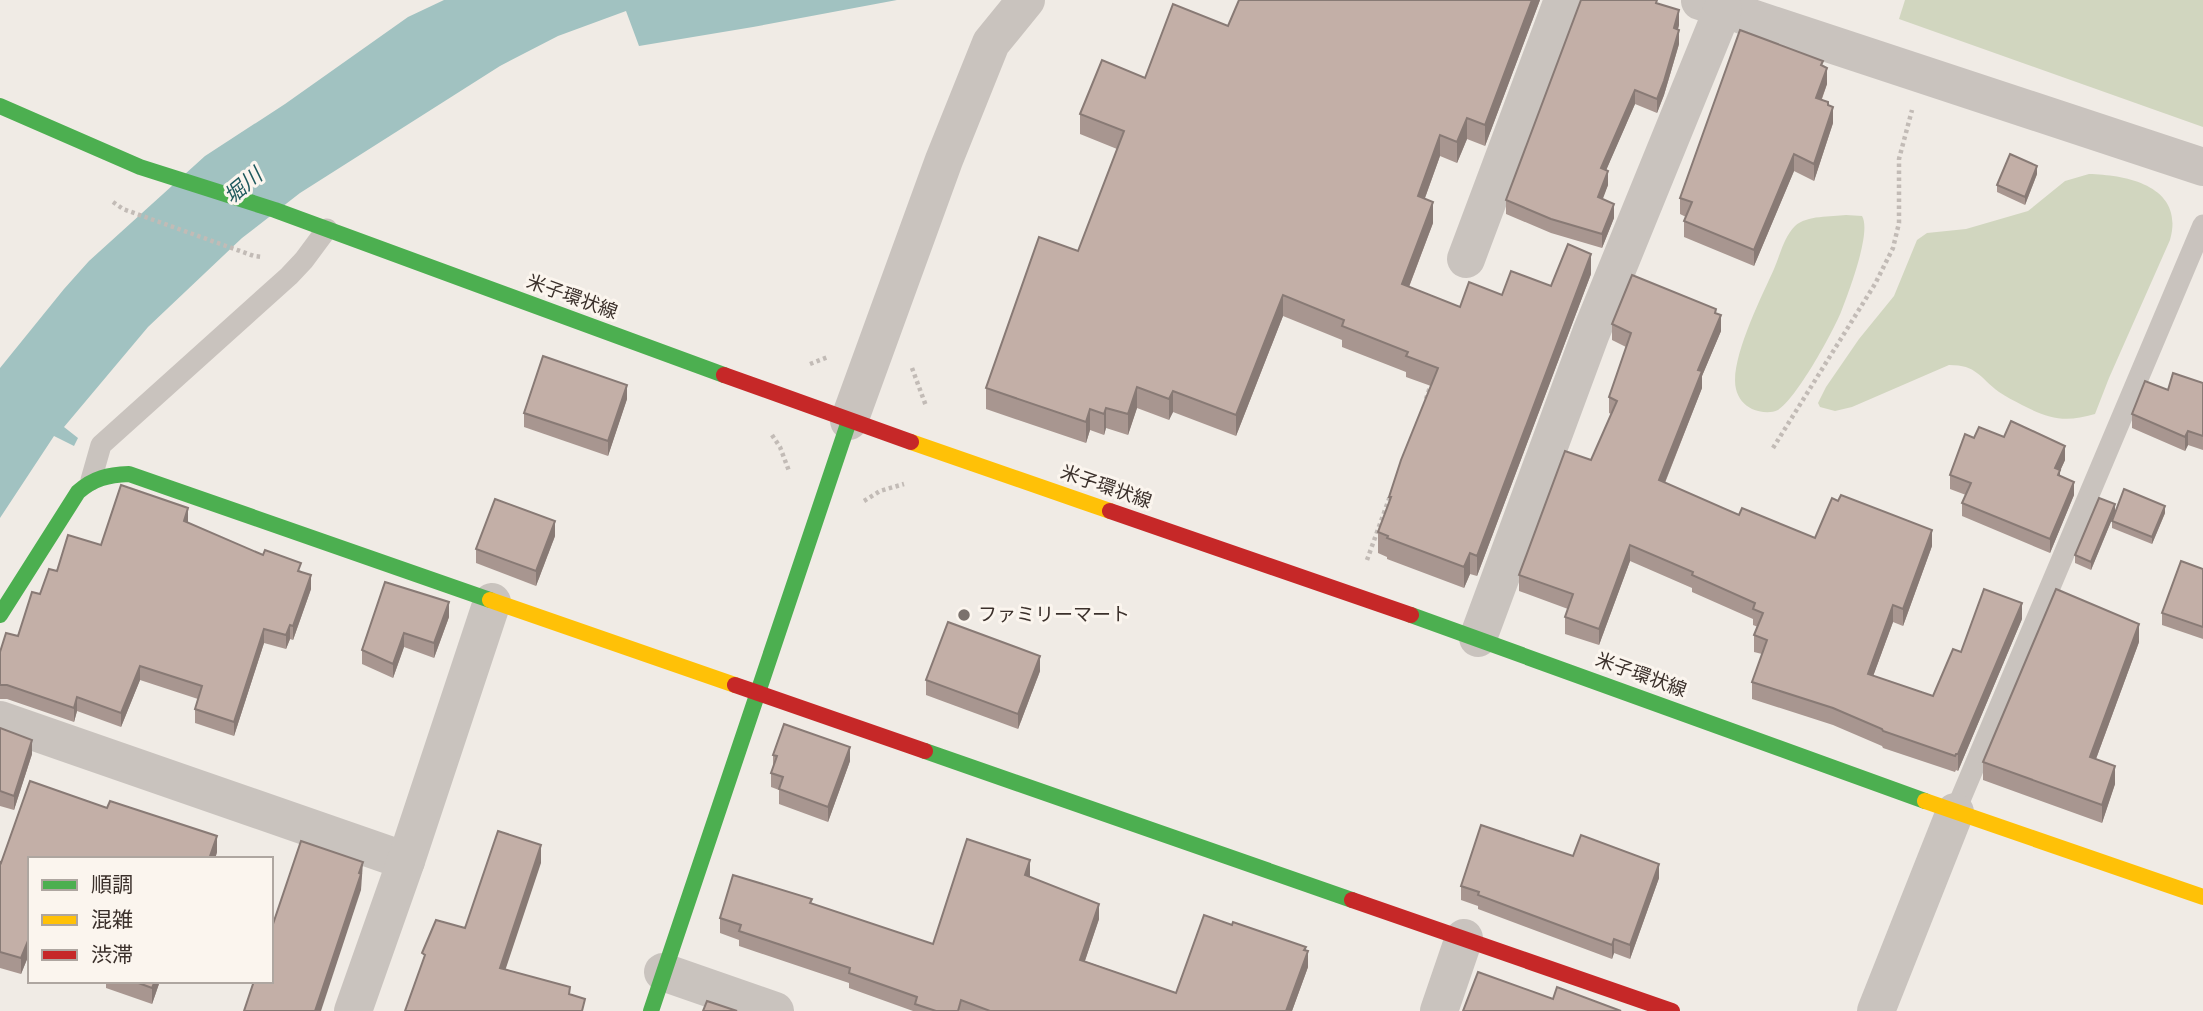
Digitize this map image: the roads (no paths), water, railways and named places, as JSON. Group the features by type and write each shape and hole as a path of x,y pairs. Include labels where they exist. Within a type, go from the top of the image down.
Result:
{"street":[{"path":"652,1011 849,421 944,160 991,43 1026,0"},
{"path":"1466,259 1563,0"},
{"path":"1478,638 1710,5 2203,167"},
{"name":"米子環状線","path":"0,106 140,167 275,210 849,421 1478,638 1955,812 2203,897"},
{"path":"0,615 78,492 91,480 107,475 129,474 1672,1011"},
{"path":"353,1011 492,602"},
{"path":"0,720 406,861"},
{"path":"1876,1011 1955,812"},
{"path":"1439,1011 1464,938"},
{"path":"663,972 775,1011"}],"lane":[{"path":"1955,812 2203,225"},
{"path":"91,480 101,445 289,276 327,229"}],"water":[{"name":"堀川","path":"444,0 897,0 639,46 626,11 558,36 500,66 300,193 242,238 148,327 64,427 78,438 74,446 54,436 0,518 0,368 64,289 89,261 205,156 285,104 408,17"}],"place":[{"name":"ファミリーマート","path":"964,615"}]}
